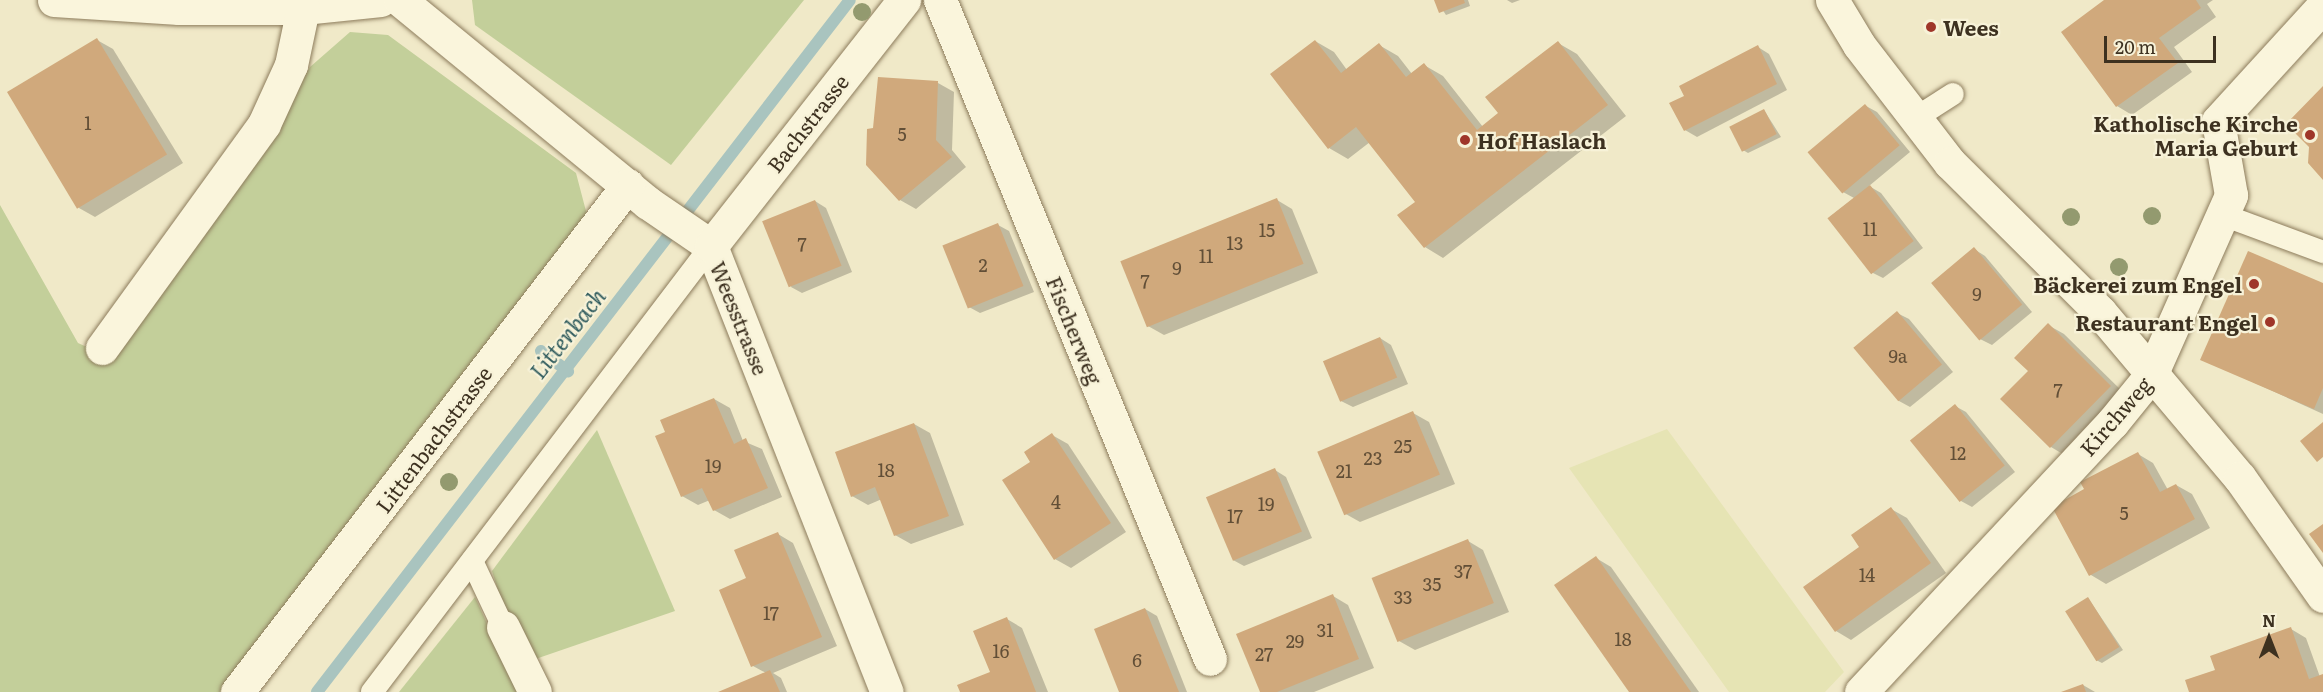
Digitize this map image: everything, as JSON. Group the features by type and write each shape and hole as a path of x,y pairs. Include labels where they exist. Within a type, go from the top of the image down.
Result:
{"street":[{"path":"54,0 104,6 303,8 381,0"},
{"name":"Weesstrasse","path":"400,0 638,194 705,242 887,692"},
{"name":"Bachstrasse","path":"705,242 904,0"},
{"name":"Fischerweg","path":"940,0 1210,659"},
{"path":"1832,0 1914,119 1950,163 2100,312 2240,478 2323,596"},
{"name":"Kirchweg","path":"1861,692 2112,423 2151,375 2231,195 2218,121 2323,6"},
{"path":"102,348 264,124 291,65 303,8"},
{"name":"Littenbachstrasse","path":"237,692 638,194"},
{"path":"503,627 535,692"}],"lane":[{"path":"1914,119 1953,94"},
{"path":"2223,215 2323,252"},
{"path":"372,692 472,561 705,242"},
{"path":"472,561 503,627"}],"shaded area":[{"path":"1667,429 1844,672 1825,692 1729,692 1569,468"}],"green space":[{"path":"472,0 804,0 671,165 475,25"},
{"path":"350,32 388,35 576,173 587,215 220,692 0,692 0,205 78,343 111,358 206,227 310,67"},
{"path":"597,430 675,611 521,664 492,571"},
{"path":"475,597 518,692 399,692"}],"building":[{"path":"1434,0 1464,0 1465,3 1439,13"},
{"path":"2104,0 2196,0 2201,8 2159,38 2178,63 2116,107 2061,32"},
{"path":"97,38 167,155 77,209 7,92"},
{"name":"Hof Haslach","path":"1315,40 1341,73 1379,43 1406,77 1424,63 1477,130 1498,113 1485,97 1558,41 1608,105 1424,248 1397,215 1415,202 1356,127 1328,149 1270,74"},
{"path":"1758,45 1777,84 1684,131 1669,103 1684,96 1679,86"},
{"path":"878,77 938,81 936,140 952,157 899,201 866,165 867,129 873,128"},
{"name":"Katholische Kirche Maria Geburt","path":"2323,86 2323,180 2308,163 2309,147 2286,124"},
{"path":"1865,104 1900,145 1842,194 1808,152"},
{"path":"1764,109 1777,134 1742,152 1729,127"},
{"path":"1870,185 1914,241 1871,274 1827,218"},
{"path":"1277,198 1304,264 1147,327 1120,261"},
{"path":"815,200 842,266 789,287 762,221"},
{"path":"998,223 1023,286 968,309 942,245"},
{"path":"1974,247 2022,304 1979,340 1931,283"},
{"name":"Restaurant Engel","path":"2248,251 2323,283 2323,388 2314,409 2200,360"},
{"path":"1897,311 1942,365 1898,401 1853,348"},
{"path":"2048,323 2111,386 2050,448 2000,399 2028,371 2014,358"},
{"path":"1380,337 1397,378 1340,402 1323,361"},
{"path":"714,398 734,444 746,438 768,488 713,511 702,488 681,497 655,436 665,432 660,420"},
{"path":"1955,404 2005,465 1960,502 1910,441"},
{"path":"1413,411 1440,475 1344,515 1317,452"},
{"path":"2323,422 2323,457 2317,462 2300,441"},
{"path":"914,423 949,516 894,536 875,487 851,497 835,452"},
{"path":"1052,433 1111,523 1054,560 1002,480 1030,462 1024,452"},
{"path":"2138,452 2160,492 2176,484 2195,519 2089,576 2052,507 2084,489 2080,482"},
{"path":"1275,468 1302,532 1233,561 1206,497"},
{"path":"1891,507 1931,563 1835,632 1803,587 1859,547 1851,535"},
{"path":"2323,524 2323,553 2309,534"},
{"path":"778,532 822,637 751,667 719,590 746,578 734,550"},
{"path":"1468,539 1494,603 1397,642 1372,578"},
{"path":"1596,556 1691,692 1629,692 1554,585"},
{"path":"1333,594 1359,659 1277,692 1260,692 1236,634"},
{"path":"2088,597 2119,647 2096,661 2065,611"},
{"path":"1145,608 1179,692 1119,692 1094,629"},
{"path":"1007,617 1036,692 960,692 957,685 990,672 973,631"},
{"path":"2291,627 2309,679 2323,674 2323,692 2189,692 2185,680 2215,670 2210,656"},
{"path":"770,670 780,692 718,692"},
{"path":"2083,684 2086,692 2061,692"}],"waterway":[{"name":"Littenbach","path":"317,692 850,0"},
{"path":"541,351 568,371"}],"place":[{"name":"Wees","path":"1931,27"},
{"name":"Katholische Kirche Maria Geburt","path":"2310,135"},
{"name":"Hof Haslach","path":"1465,140"},
{"name":"Bäckerei zum Engel","path":"2254,284"},
{"name":"Restaurant Engel","path":"2270,322"}]}
